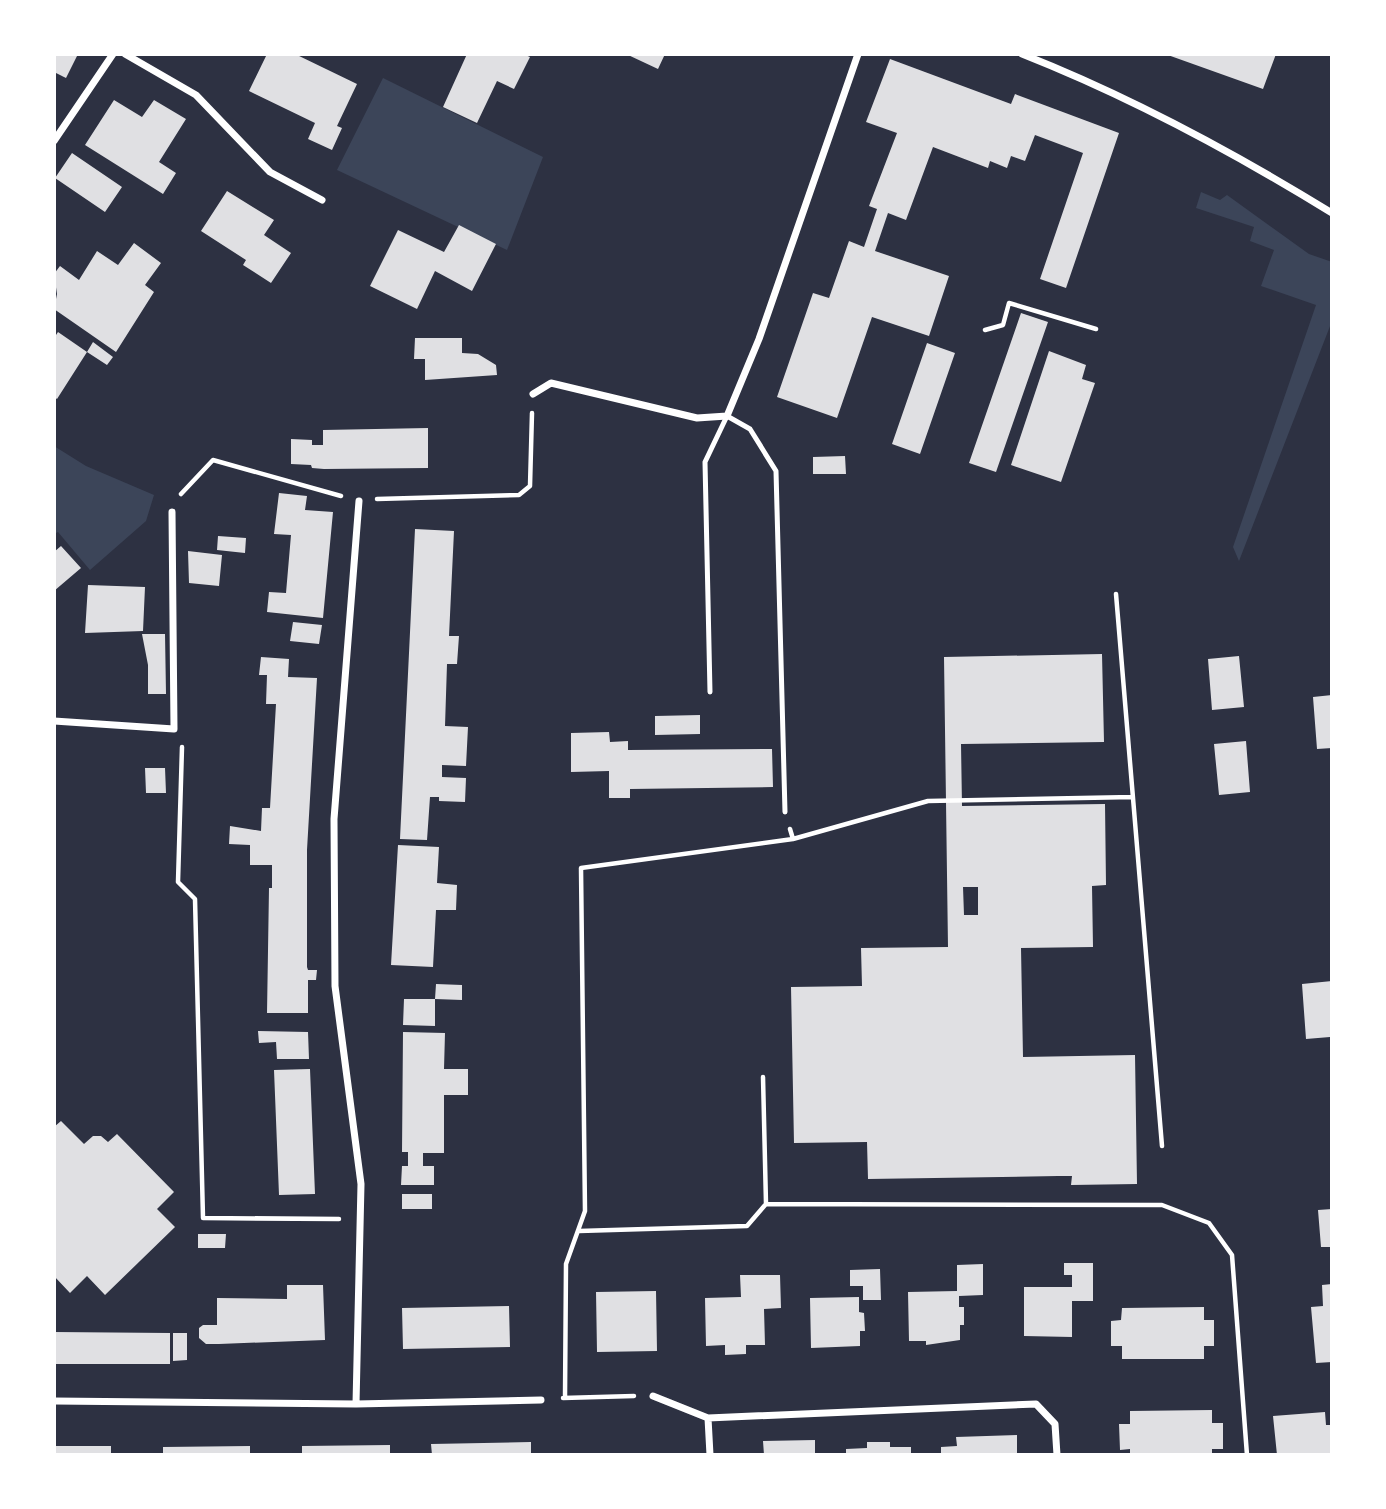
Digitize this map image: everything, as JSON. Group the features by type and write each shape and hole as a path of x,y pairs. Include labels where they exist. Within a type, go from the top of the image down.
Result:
{"street":[{"path":"54,141 114,54"},
{"path":"125,54 196,95 270,172 322,200"},
{"path":"533,394 551,383 697,418 727,415 759,339 858,54"},
{"path":"1022,54 1071,73 1210,140 1332,213"},
{"path":"356,1404 362,1184 335,986 334,819 359,501"},
{"path":"54,721 174,729 172,512"},
{"path":"653,1396 708,1418 1036,1404 1055,1424 1057,1455"},
{"path":"54,1401 356,1404 541,1400"},
{"path":"708,1418 710,1455"}],"lane":[{"path":"710,692 705,462 727,415 750,429 776,471 785,812"}],"path":[{"path":"985,330 1003,325 1009,303 1096,329"},
{"path":"172,512 172,502 213,460 359,501 399,496 519,495 530,486 533,394"},
{"path":"1116,594 1162,1146"},
{"path":"174,729 182,743 178,882 194,900 203,1218 361,1219"},
{"path":"565,1398 566,1265 585,1211 581,867 793,839 928,801 1133,797"},
{"path":"785,812 793,839"},
{"path":"579,1230 747,1226 766,1204 762,1077"},
{"path":"766,1204 1162,1205 1209,1223 1232,1255 1247,1455"},
{"path":"541,1400 653,1396"}],"shaded area":[{"path":"383,78 543,157 507,250 337,170"},
{"path":"1201,192 1220,200 1227,195 1309,254 1332,262 1332,321 1239,561 1233,547 1316,305 1261,286 1274,250 1250,241 1254,227 1196,208"},
{"path":"54,446 86,466 154,495 146,521 90,570 58,532 54,534"}],"building":[{"path":"54,54 78,54 66,78 54,72"},
{"path":"267,54 295,54 357,84 337,126 342,128 332,150 308,139 315,123 249,91"},
{"path":"467,54 523,54 530,57 514,89 497,81 477,123 443,107"},
{"path":"626,54 665,54 658,69"},
{"path":"1165,54 1276,54 1263,89"},
{"path":"890,59 1011,104 1015,94 1119,133 1066,288 1040,279 1083,153 1035,135 1025,161 1011,156 1007,168 990,161 988,168 933,147 906,220 888,213 875,251 949,276 929,336 872,317 837,418 777,397 813,293 829,298 849,241 864,247 877,209 869,206 897,133 866,122"},
{"path":"114,100 142,117 154,100 186,119 159,162 176,173 163,194 85,145"},
{"path":"72,153 122,187 105,212 55,178"},
{"path":"227,191 274,220 264,235 291,253 271,283 243,265 246,260 201,231"},
{"path":"459,225 496,244 472,291 435,271 417,309 370,286 398,230 444,252"},
{"path":"134,243 161,263 145,285 154,292 116,352 54,309 57,294 54,274 60,266 79,280 97,251 118,265"},
{"path":"1021,313 1048,322 996,472 969,463"},
{"path":"58,332 87,352 57,399 54,397 54,338"},
{"path":"415,338 462,338 462,353 478,354 496,365 497,375 425,380 425,359 414,359"},
{"path":"93,342 113,357 107,365 87,352"},
{"path":"927,343 955,353 920,454 892,444"},
{"path":"1049,351 1086,365 1082,379 1095,383 1061,482 1011,465"},
{"path":"428,428 428,468 324,469 291,464 291,439 312,440 312,445 323,445 323,430"},
{"path":"845,456 846,474 813,474 813,457"},
{"path":"279,493 307,496 305,510 333,512 323,618 267,612 269,592 286,593 291,535 274,534"},
{"path":"415,529 454,531 449,636 459,636 457,664 447,664 445,726 468,727 466,766 442,765 442,777 466,778 465,802 439,801 439,797 430,797 427,840 400,839"},
{"path":"218,536 246,538 245,553 217,550"},
{"path":"61,546 81,568 54,591 54,552"},
{"path":"188,551 222,555 219,586 189,583"},
{"path":"88,585 145,587 143,631 85,633"},
{"path":"293,622 322,625 319,644 290,641"},
{"path":"142,634 165,634 166,694 148,694 148,665"},
{"path":"1102,654 1104,742 961,744 962,806 1105,804 1106,885 1092,886 1093,947 1021,948 1023,1057 1135,1055 1137,1184 1071,1185 1072,1176 868,1179 867,1142 794,1143 791,987 862,986 861,948 948,947 944,657","holes":["963,887 978,887 978,915 964,915"]},
{"path":"1239,656 1244,707 1212,710 1208,659"},
{"path":"261,657 289,659 288,677 317,678 307,850 307,967 308,970 317,970 316,980 308,980 308,1013 267,1013 269,888 272,888 272,865 250,865 250,845 229,844 230,826 261,831 262,808 270,808 276,704 266,704 267,675 259,675"},
{"path":"1332,695 1332,748 1317,749 1313,697"},
{"path":"700,715 700,734 655,735 655,716"},
{"path":"609,732 610,742 628,741 628,750 772,749 773,787 630,789 630,798 609,798 609,771 571,772 571,733"},
{"path":"1246,741 1250,792 1219,795 1214,744"},
{"path":"145,768 165,768 166,793 146,793"},
{"path":"398,845 439,847 437,883 457,885 456,910 436,910 433,967 391,965"},
{"path":"1332,981 1330,1037 1306,1039 1302,984"},
{"path":"436,984 462,985 462,1000 435,999"},
{"path":"404,999 435,999 435,1026 403,1025"},
{"path":"258,1031 308,1032 309,1059 277,1059 276,1042 259,1043"},
{"path":"403,1032 445,1033 444,1069 468,1069 468,1095 444,1095 444,1153 423,1153 423,1166 434,1166 434,1185 401,1185 402,1166 408,1166 408,1152 402,1152"},
{"path":"310,1069 315,1194 279,1195 274,1070"},
{"path":"61,1121 84,1144 93,1136 101,1136 108,1142 117,1134 174,1192 157,1209 175,1227 105,1295 87,1276 70,1293 54,1276 54,1127"},
{"path":"402,1194 432,1194 432,1209 402,1209"},
{"path":"1332,1209 1332,1247 1321,1247 1318,1210"},
{"path":"198,1234 226,1234 225,1248 198,1248"},
{"path":"1064,1263 1093,1263 1093,1301 1072,1301 1072,1337 1024,1336 1024,1287 1072,1287 1072,1275 1064,1275"},
{"path":"983,1264 983,1295 959,1296 959,1307 964,1307 964,1325 960,1325 960,1340 926,1345 926,1341 909,1341 908,1292 957,1291 957,1265"},
{"path":"880,1269 881,1300 863,1300 863,1286 850,1286 850,1270"},
{"path":"740,1275 780,1275 781,1308 764,1309 765,1345 746,1345 746,1354 725,1355 725,1345 706,1346 705,1298 741,1297"},
{"path":"1332,1284 1332,1362 1316,1363 1311,1307 1323,1306 1322,1285"},
{"path":"287,1285 323,1285 325,1340 206,1344 199,1338 199,1328 203,1325 217,1325 217,1298 287,1299"},
{"path":"656,1291 657,1351 597,1352 596,1292"},
{"path":"859,1297 859,1312 864,1313 865,1331 860,1331 860,1346 811,1348 810,1298"},
{"path":"509,1306 510,1347 403,1349 402,1308"},
{"path":"1204,1307 1204,1320 1214,1320 1214,1346 1204,1346 1204,1359 1122,1359 1122,1346 1111,1346 1111,1321 1121,1320 1122,1308"},
{"path":"54,1332 170,1333 170,1364 54,1364"},
{"path":"173,1333 187,1333 187,1360 173,1361"},
{"path":"1212,1410 1212,1423 1223,1423 1223,1449 1212,1449 1212,1455 1130,1455 1130,1449 1120,1450 1119,1424 1130,1424 1130,1411"},
{"path":"1325,1412 1326,1425 1332,1425 1332,1455 1277,1455 1273,1416"},
{"path":"1017,1435 1017,1455 941,1455 941,1447 957,1446 956,1437"},
{"path":"815,1440 815,1455 764,1455 763,1441"},
{"path":"531,1442 531,1455 432,1455 431,1444"},
{"path":"867,1442 890,1442 890,1447 911,1447 911,1455 846,1455 846,1449 867,1448"},
{"path":"390,1445 390,1455 302,1455 302,1446"},
{"path":"54,1446 111,1446 111,1455 54,1455"},
{"path":"250,1446 250,1455 163,1455 163,1447"}]}
